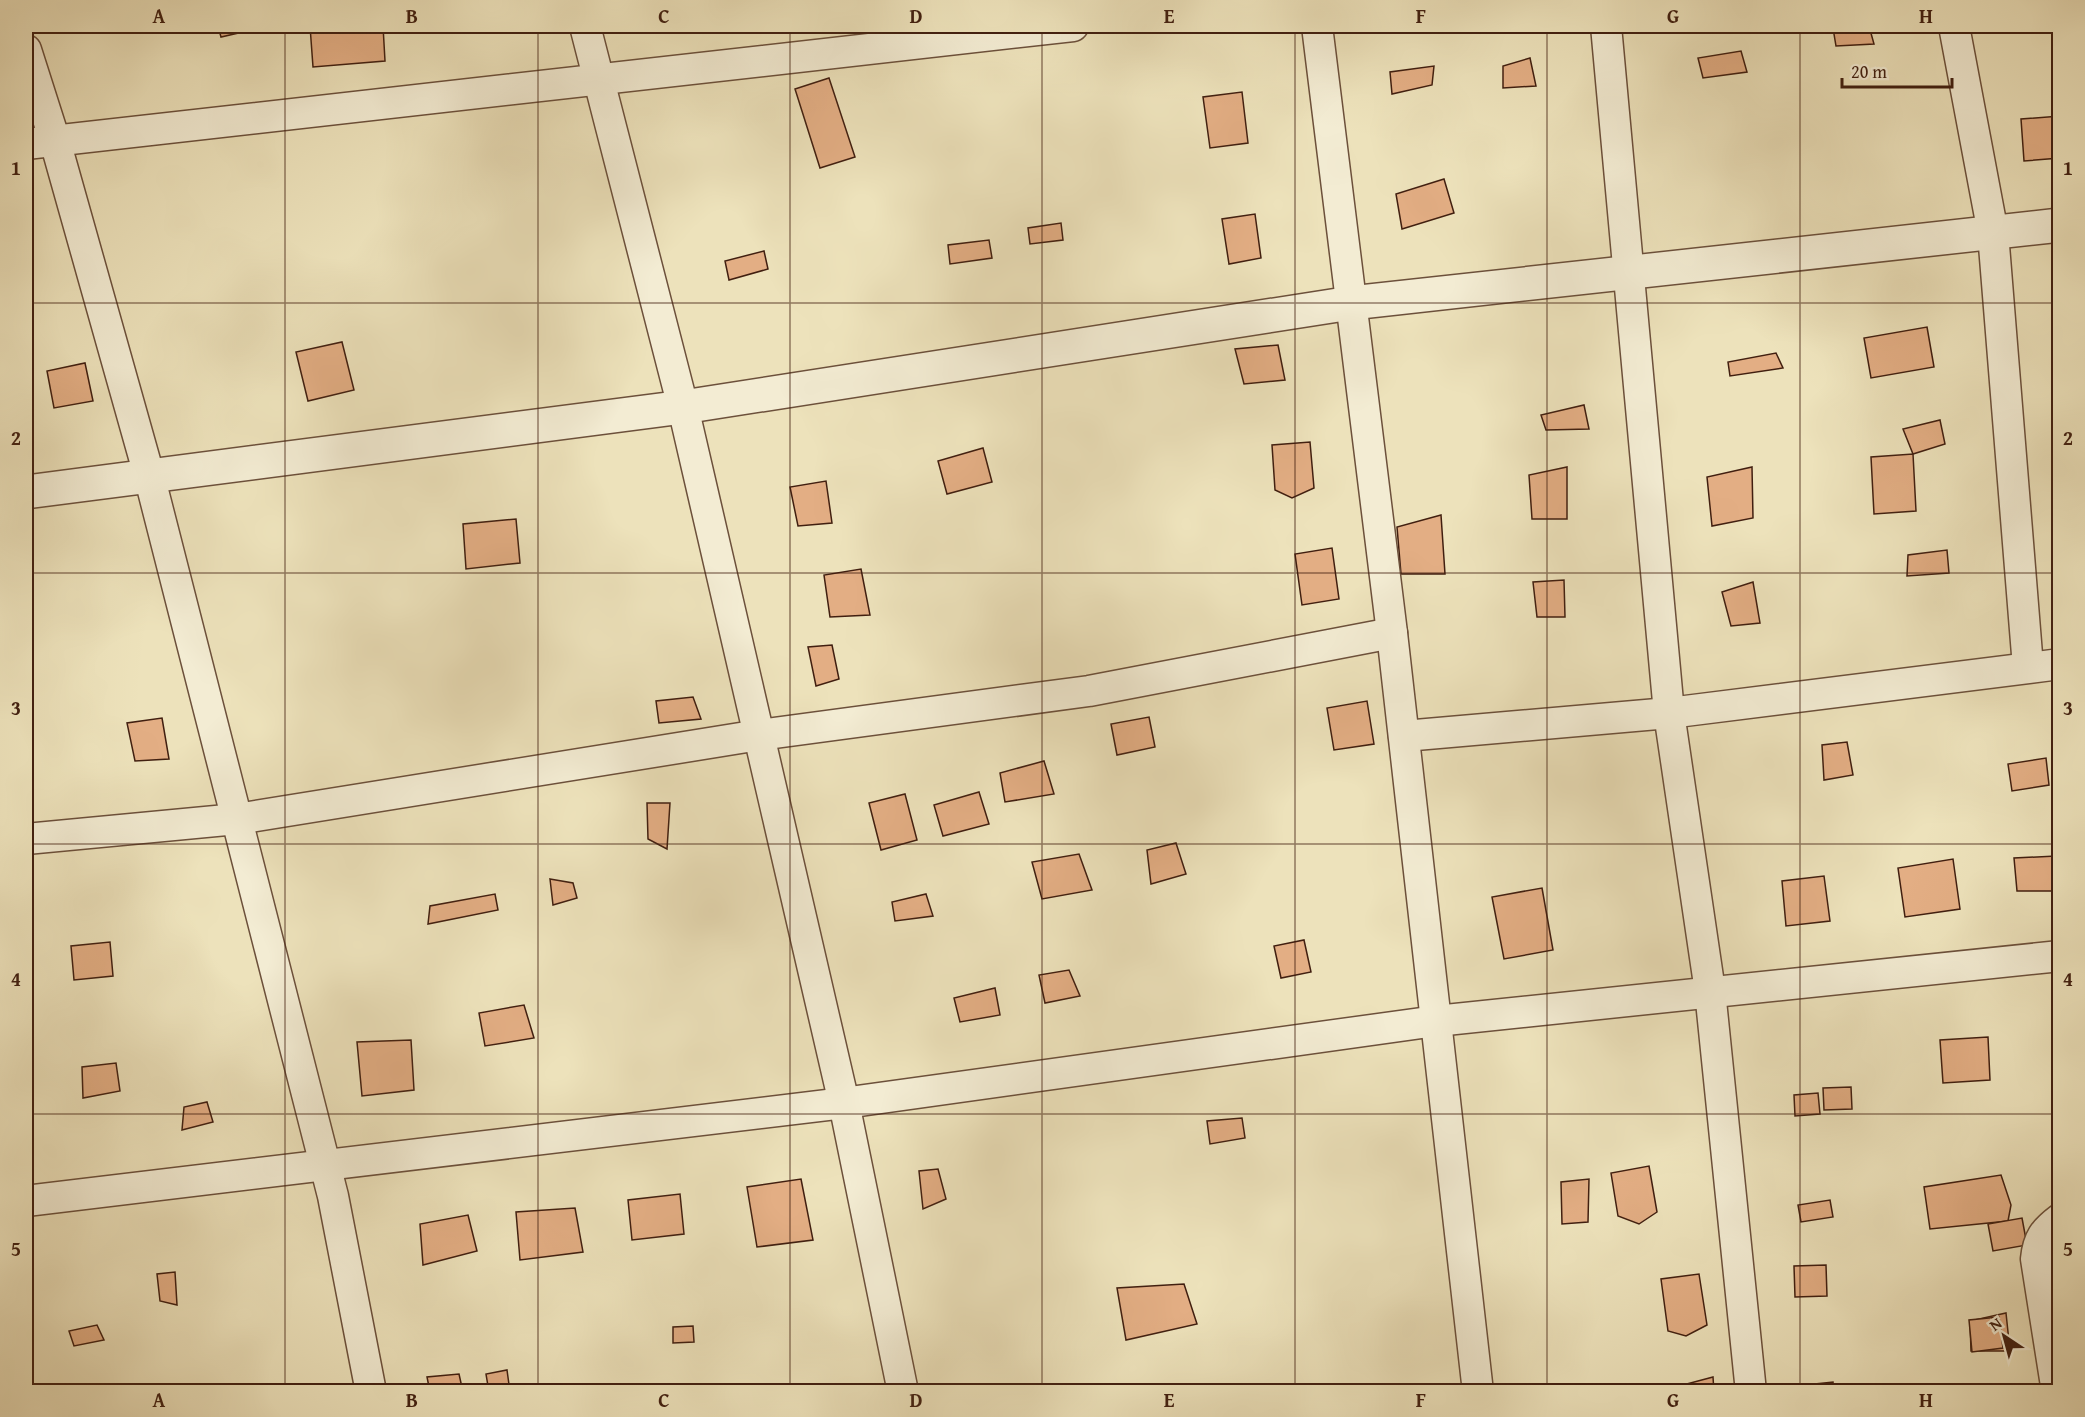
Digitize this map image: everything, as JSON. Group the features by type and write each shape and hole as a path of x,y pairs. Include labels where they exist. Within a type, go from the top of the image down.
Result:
{"street":[{"path":"585,26 683,407 844,1103 903,1392"},
{"path":"26,144 1073,26"},
{"path":"1317,26 1392,633 1478,1392"},
{"path":"1606,26 1670,713 1710,991 1750,1392"},
{"path":"1954,26 1993,233 2028,667"},
{"path":"26,50 55,141 149,475 333,1196 371,1392"},
{"path":"26,492 683,407 1352,303 2060,225"},
{"path":"26,839 237,819 759,735 1089,691 1392,633"},
{"path":"1404,736 1670,713 2060,664"},
{"path":"26,1201 324,1163 844,1103 1436,1021 2060,956"},
{"path":"2057,1392 2036,1259 2037,1243 2045,1230 2060,1219"}],"building":[{"path":"218,26 269,26 221,37"},
{"path":"310,26 383,26 385,61 313,67"},
{"path":"1869,26 1874,44 1836,46 1833,28"},
{"path":"1741,51 1747,72 1703,78 1698,58"},
{"path":"1530,58 1536,86 1503,88 1503,66"},
{"path":"1434,66 1432,85 1392,94 1390,72"},
{"path":"829,78 855,157 820,168 795,89"},
{"path":"1242,92 1248,143 1210,148 1203,97"},
{"path":"2060,116 2060,158 2024,161 2021,119"},
{"path":"1444,179 1454,213 1402,229 1396,194"},
{"path":"1255,214 1261,258 1229,264 1222,219"},
{"path":"1061,223 1063,240 1030,244 1028,228"},
{"path":"989,240 992,258 950,264 948,245"},
{"path":"764,251 768,269 729,280 725,261"},
{"path":"1927,327 1934,367 1871,378 1864,338"},
{"path":"342,342 354,390 308,401 296,352"},
{"path":"1278,345 1285,380 1244,384 1235,349"},
{"path":"1776,353 1783,368 1730,376 1728,362"},
{"path":"85,363 93,401 54,408 47,371"},
{"path":"1584,405 1589,429 1546,430 1541,415"},
{"path":"1940,420 1945,444 1913,454 1903,429"},
{"path":"1310,442 1314,488 1292,498 1275,490 1272,445"},
{"path":"983,448 992,482 947,494 938,461"},
{"path":"1913,454 1916,511 1874,514 1871,457"},
{"path":"1567,467 1567,519 1532,519 1529,475"},
{"path":"1752,467 1753,518 1712,526 1707,477"},
{"path":"826,481 832,523 798,526 790,487"},
{"path":"1441,515 1445,574 1401,574 1397,527"},
{"path":"516,519 520,563 466,569 463,524"},
{"path":"1332,548 1339,599 1302,605 1295,554"},
{"path":"1947,550 1949,573 1907,576 1908,555"},
{"path":"861,569 870,615 830,617 824,575"},
{"path":"1564,580 1565,617 1537,617 1533,582"},
{"path":"1753,582 1760,623 1731,626 1722,592"},
{"path":"832,645 839,679 816,686 808,647"},
{"path":"693,697 701,719 659,723 656,701"},
{"path":"1367,701 1374,744 1334,750 1327,708"},
{"path":"1149,717 1155,747 1117,755 1111,724"},
{"path":"162,718 169,759 135,761 127,723"},
{"path":"1847,742 1853,775 1824,780 1822,745"},
{"path":"2046,758 2049,785 2012,791 2008,764"},
{"path":"1044,761 1054,794 1005,802 1000,773"},
{"path":"979,792 989,824 943,836 934,805"},
{"path":"905,794 917,840 881,850 869,803"},
{"path":"647,803 670,803 667,849 648,839"},
{"path":"1176,843 1186,874 1151,884 1147,850"},
{"path":"1079,854 1092,890 1042,899 1032,862"},
{"path":"2056,856 2060,875 2056,891 2017,891 2014,858"},
{"path":"1953,859 1960,909 1905,917 1898,868"},
{"path":"1824,876 1830,921 1786,926 1782,881"},
{"path":"550,879 573,883 577,898 553,905"},
{"path":"1542,888 1553,950 1504,959 1492,897"},
{"path":"495,894 498,910 428,924 430,906"},
{"path":"926,894 933,916 895,921 892,902"},
{"path":"1304,940 1311,972 1281,978 1274,946"},
{"path":"110,942 113,976 74,980 71,946"},
{"path":"1069,970 1080,996 1045,1003 1039,975"},
{"path":"995,988 1000,1015 960,1022 954,998"},
{"path":"524,1005 534,1038 485,1046 479,1013"},
{"path":"1988,1037 1990,1080 1943,1083 1940,1040"},
{"path":"411,1040 414,1090 362,1096 357,1042"},
{"path":"116,1063 120,1091 83,1098 82,1067"},
{"path":"1851,1087 1852,1109 1824,1110 1823,1088"},
{"path":"1818,1093 1820,1114 1795,1116 1794,1095"},
{"path":"207,1102 213,1122 182,1130 184,1107"},
{"path":"1242,1118 1245,1138 1210,1144 1207,1121"},
{"path":"1649,1166 1657,1212 1639,1224 1618,1216 1611,1173"},
{"path":"938,1169 946,1199 923,1209 919,1171"},
{"path":"2001,1175 2011,1205 2008,1221 1930,1229 1924,1187"},
{"path":"801,1179 813,1240 757,1247 747,1187"},
{"path":"1589,1179 1588,1222 1562,1224 1561,1182"},
{"path":"680,1194 684,1234 632,1240 628,1200"},
{"path":"1830,1200 1833,1217 1801,1222 1798,1205"},
{"path":"575,1208 583,1252 520,1260 516,1212"},
{"path":"468,1215 477,1251 423,1265 420,1224"},
{"path":"2022,1218 2027,1245 1993,1251 1988,1224"},
{"path":"1826,1265 1827,1296 1795,1297 1794,1266"},
{"path":"175,1272 177,1305 160,1301 157,1274"},
{"path":"1699,1274 1707,1325 1686,1336 1668,1331 1661,1279"},
{"path":"1184,1284 1197,1324 1126,1340 1117,1288"},
{"path":"2006,1313 2010,1351 1971,1351 1970,1321"},
{"path":"1999,1317 2003,1348 1972,1352 1969,1320"},
{"path":"97,1325 104,1340 74,1346 69,1331"},
{"path":"693,1326 694,1342 673,1343 673,1327"},
{"path":"507,1370 510,1392 489,1392 486,1374"},
{"path":"459,1374 463,1392 430,1392 427,1377"},
{"path":"1713,1377 1714,1392 1680,1392 1679,1386"},
{"path":"1833,1382 1834,1392 1797,1392 1796,1386"}]}
